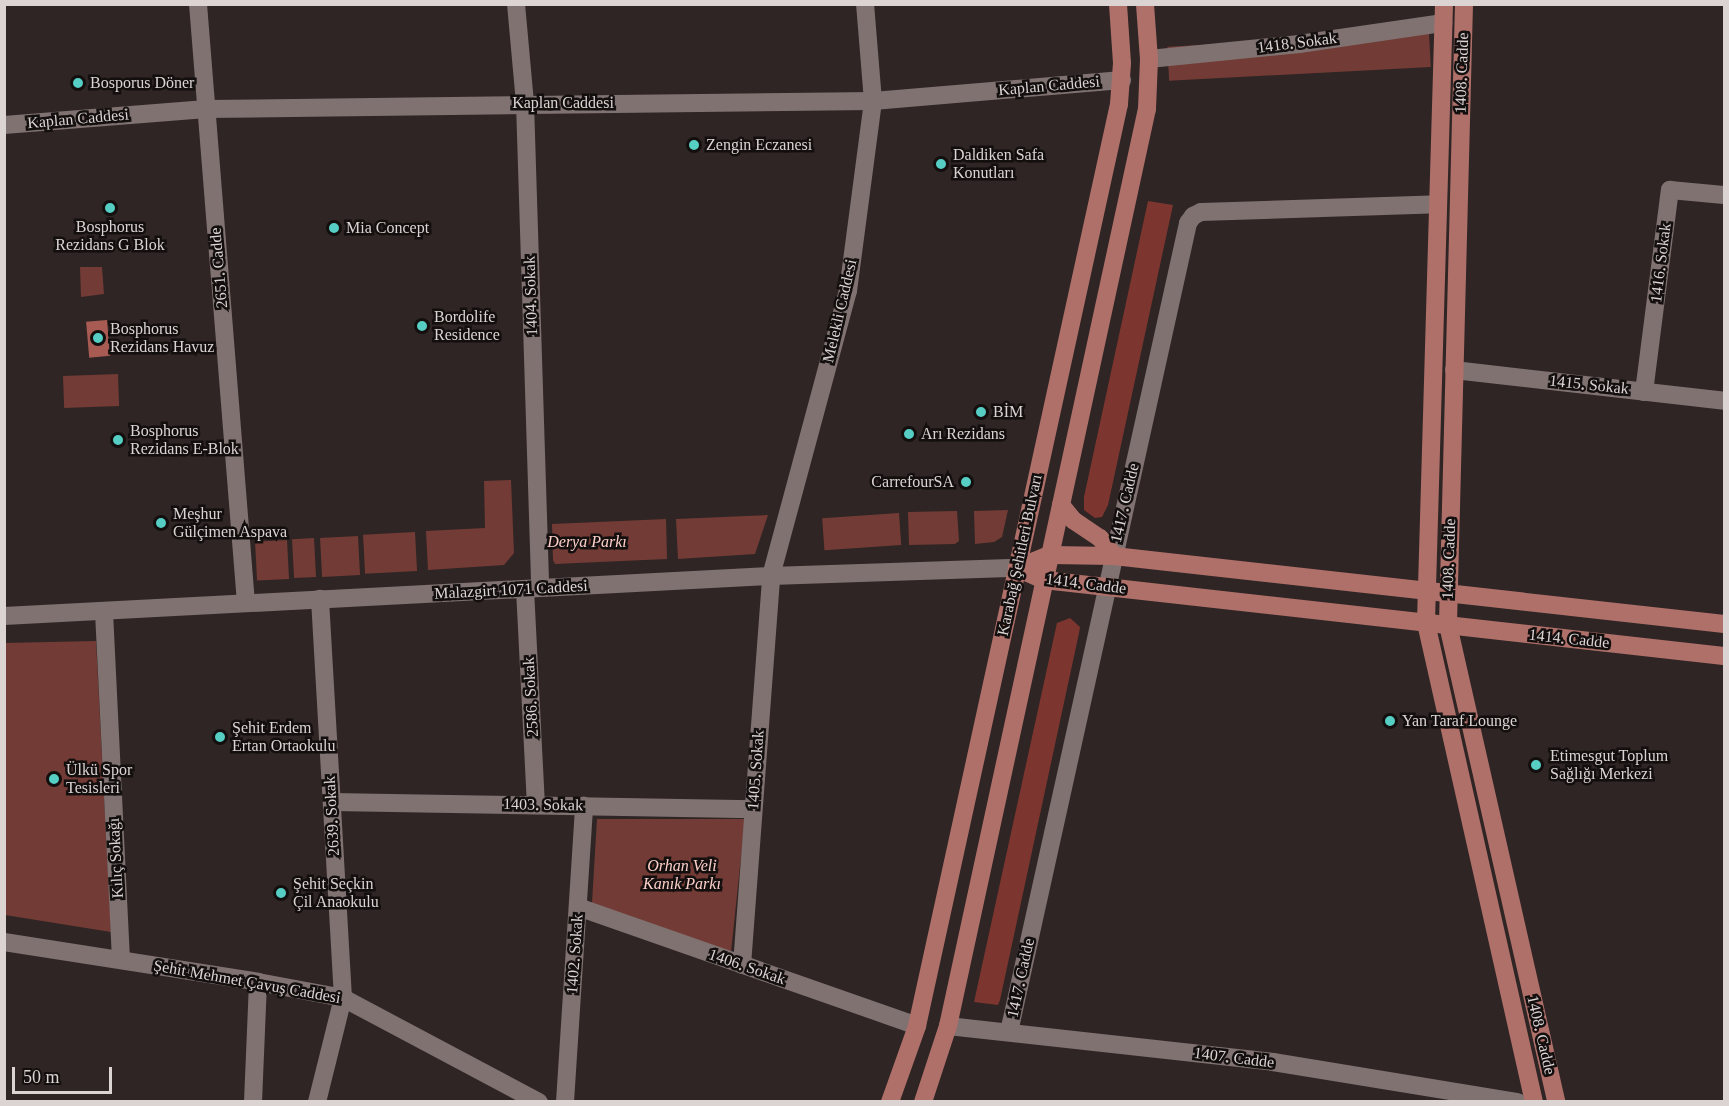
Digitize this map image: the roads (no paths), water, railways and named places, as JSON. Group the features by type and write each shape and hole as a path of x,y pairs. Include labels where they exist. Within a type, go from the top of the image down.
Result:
{"main road":[{"name":"Karabağ Şehitleri Bulvarı","path":"890,1101 917,1026 1122,80 1118,4"},
{"name":"Karabağ Şehitleri Bulvarı","path":"922,1101 948,1026 1147,109 1149,59 1144,4"},
{"name":"1408. Cadde","path":"1444,4 1426,623 1534,1101"},
{"name":"1408. Cadde","path":"1464,4 1448,625 1556,1101"},
{"path":"1061,506 1073,520 1100,538 1114,556"},
{"name":"1414. Cadde","path":"1017,568 1050,555 1114,556 1725,624"},
{"name":"1414. Cadde","path":"1017,568 1044,580 1725,656"}],"street":[{"name":"2651. Cadde","path":"198,4 246,603"},
{"name":"1404. Sokak","path":"516,4 525,103 532,588"},
{"name":"Melekli Caddesi","path":"771,576 848,291 873,101 865,4"},
{"name":"1418. Sokak","path":"1149,59 1299,44 1443,23"},
{"name":"Kaplan Caddesi","path":"4,125 206,109 525,103 873,101 1122,80"},
{"name":"1416. Sokak","path":"1644,392 1670,190 1725,195"},
{"name":"1417. Cadde","path":"1009,1032 1188,223 1193,216 1201,212 1438,204"},
{"name":"1415. Sokak","path":"1454,370 1725,401"},
{"name":"Malazgirt 1071 Caddesi","path":"4,616 771,576 1017,568"},
{"name":"1405. Sokak","path":"742,965 771,576"},
{"name":"2586. Sokak","path":"532,588 536,805"},
{"name":"2639. Sokak","path":"317,1101 342,998 320,599"},
{"name":"Kılıç Sokağı","path":"104,612 121,960"},
{"name":"1403. Sokak","path":"332,802 753,808"},
{"name":"1402. Sokak","path":"565,1101 584,806"},
{"name":"1406. Sokak","path":"578,907 917,1026"},
{"name":"Şehit Mehmet Çavuş Caddesi","path":"4,942 258,982 342,998 539,1101"},
{"path":"253,1101 258,982"},
{"name":"1407. Cadde","path":"948,1026 1273,1062 1518,1101"}],"place":[{"name":"Bosporus Döner","path":"78,83"},
{"name":"Zengin Eczanesi","path":"694,145"},
{"name":"Daldiken Safa Konutları","path":"941,164"},
{"name":"Bosphorus Rezidans G Blok","path":"110,208"},
{"name":"Mia Concept","path":"334,228"},
{"name":"Bordolife Residence","path":"422,326"},
{"name":"Bosphorus Rezidans Havuz","path":"98,338"},
{"name":"BİM","path":"981,412"},
{"name":"Arı Rezidans","path":"909,434"},
{"name":"Bosphorus Rezidans E-Blok","path":"118,440"},
{"name":"CarrefourSA","path":"966,482"},
{"name":"Meşhur Gülçimen Aspava","path":"161,523"},
{"name":"Yan Taraf Lounge","path":"1390,721"},
{"name":"Şehit Erdem Ertan Ortaokulu","path":"220,737"},
{"name":"Etimesgut Toplum Sağlığı Merkezi","path":"1536,765"},
{"name":"Ülkü Spor Tesisleri","path":"54,779"},
{"name":"Şehit Seçkin Çil Anaokulu","path":"281,893"}],"park label":[{"name":"Derya Parkı","path":"587,542"},
{"name":"Orhan Veli Kanık Parkı","path":"682,875"}]}
